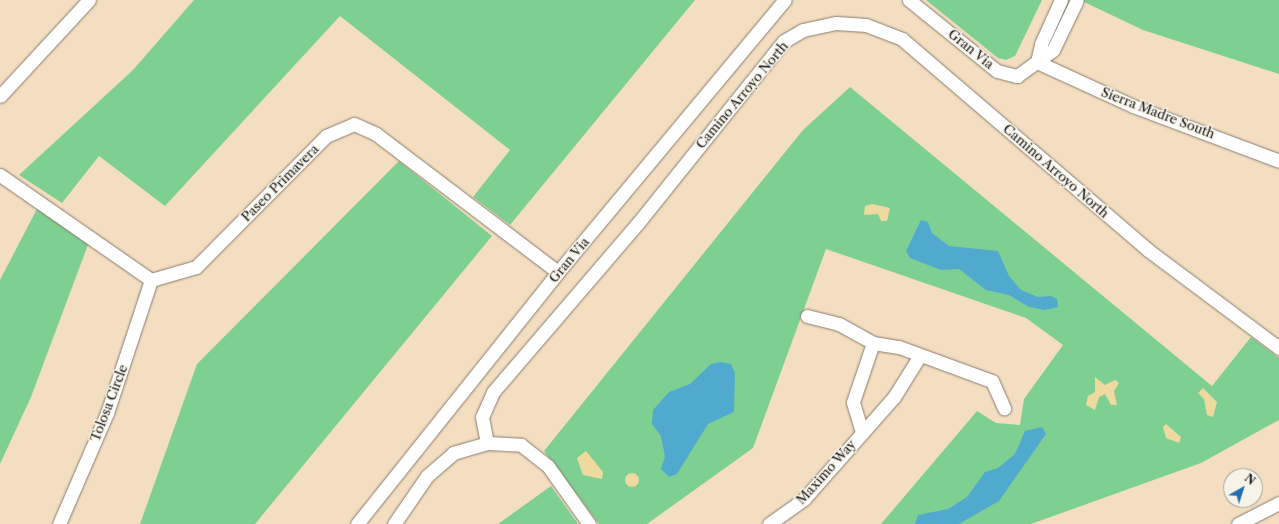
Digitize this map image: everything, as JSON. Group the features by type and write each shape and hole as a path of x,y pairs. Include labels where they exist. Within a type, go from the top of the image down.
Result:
{"street":[{"path":"0,96 89,0"},
{"name":"Gran Via","path":"357,524 558,272 785,0"},
{"name":"Gran Via","path":"909,0 997,70 1017,76 1037,62"},
{"path":"1037,62 1041,44 1062,0"},
{"path":"1037,62 1053,50 1077,0"},
{"name":"Camino Arroyo North","path":"487,443 482,417 493,392 638,223 784,41 803,30 836,23 866,25 902,39 1148,250 1279,348"},
{"name":"Sierra Madre South","path":"1037,62 1133,106 1279,161"},
{"name":"Paseo Primavera","path":"151,280 196,267 326,136 354,124 376,134 558,272"},
{"path":"0,175 151,280"},
{"name":"Tolosa Circle","path":"59,524 107,413 151,280"},
{"path":"807,316 839,324 873,343 899,347 919,356 951,364 992,381 1004,408"},
{"name":"Maximo Way","path":"862,432 853,402 873,343"},
{"name":"Maximo Way","path":"769,524 804,499 894,397 919,356"},
{"path":"394,524 426,476 442,462 453,453 487,443 521,445 548,466 589,524"},
{"path":"1238,524 1279,504"}],"green space":[{"path":"194,0 695,0 510,225 473,197 510,150 340,16 165,206 99,156 62,203 19,175 133,70"},
{"path":"926,0 1042,0 1015,56 1006,60 998,58"},
{"path":"1080,0 1279,0 1279,74 1143,30"},
{"path":"850,87 1212,386 1251,337 1279,358 1279,420 1201,463 1031,524 881,524 977,411 996,423 1020,425 1024,399 1063,345 1026,318 826,249 753,448 647,524 599,524 544,451 803,130"},
{"path":"399,161 492,236 255,524 140,524 197,364"},
{"path":"38,207 89,242 31,397 0,464 0,280"},
{"path":"551,486 578,524 498,524"}],"sand":[{"path":"872,204 890,208 887,221 881,221 878,214 864,215 865,206"},
{"path":"1095,377 1105,385 1115,380 1119,383 1114,391 1117,405 1111,405 1105,394 1099,397 1095,410 1086,405 1088,396 1095,392"},
{"path":"1203,388 1217,402 1213,417 1207,415 1204,399 1198,393"},
{"path":"1166,424 1181,437 1179,443 1166,438 1163,427"},
{"path":"586,451 603,472 602,479 583,475 577,458"},
{"path":"629,473 635,473 639,477 639,483 635,487 629,487 625,483 625,477"}],"water":[{"path":"921,220 928,222 932,233 949,246 998,251 1009,276 1021,290 1038,297 1051,296 1057,299 1058,307 1045,310 1029,307 1009,295 986,290 959,269 941,270 910,258 906,251"},
{"path":"720,362 731,364 735,373 734,412 708,424 677,474 669,477 661,469 665,457 661,436 652,424 653,410 669,392 690,384 711,364"},
{"path":"1042,427 1046,434 999,501 959,524 915,524 918,515 948,509 967,497 985,472 998,468 1015,454 1025,431"}]}
